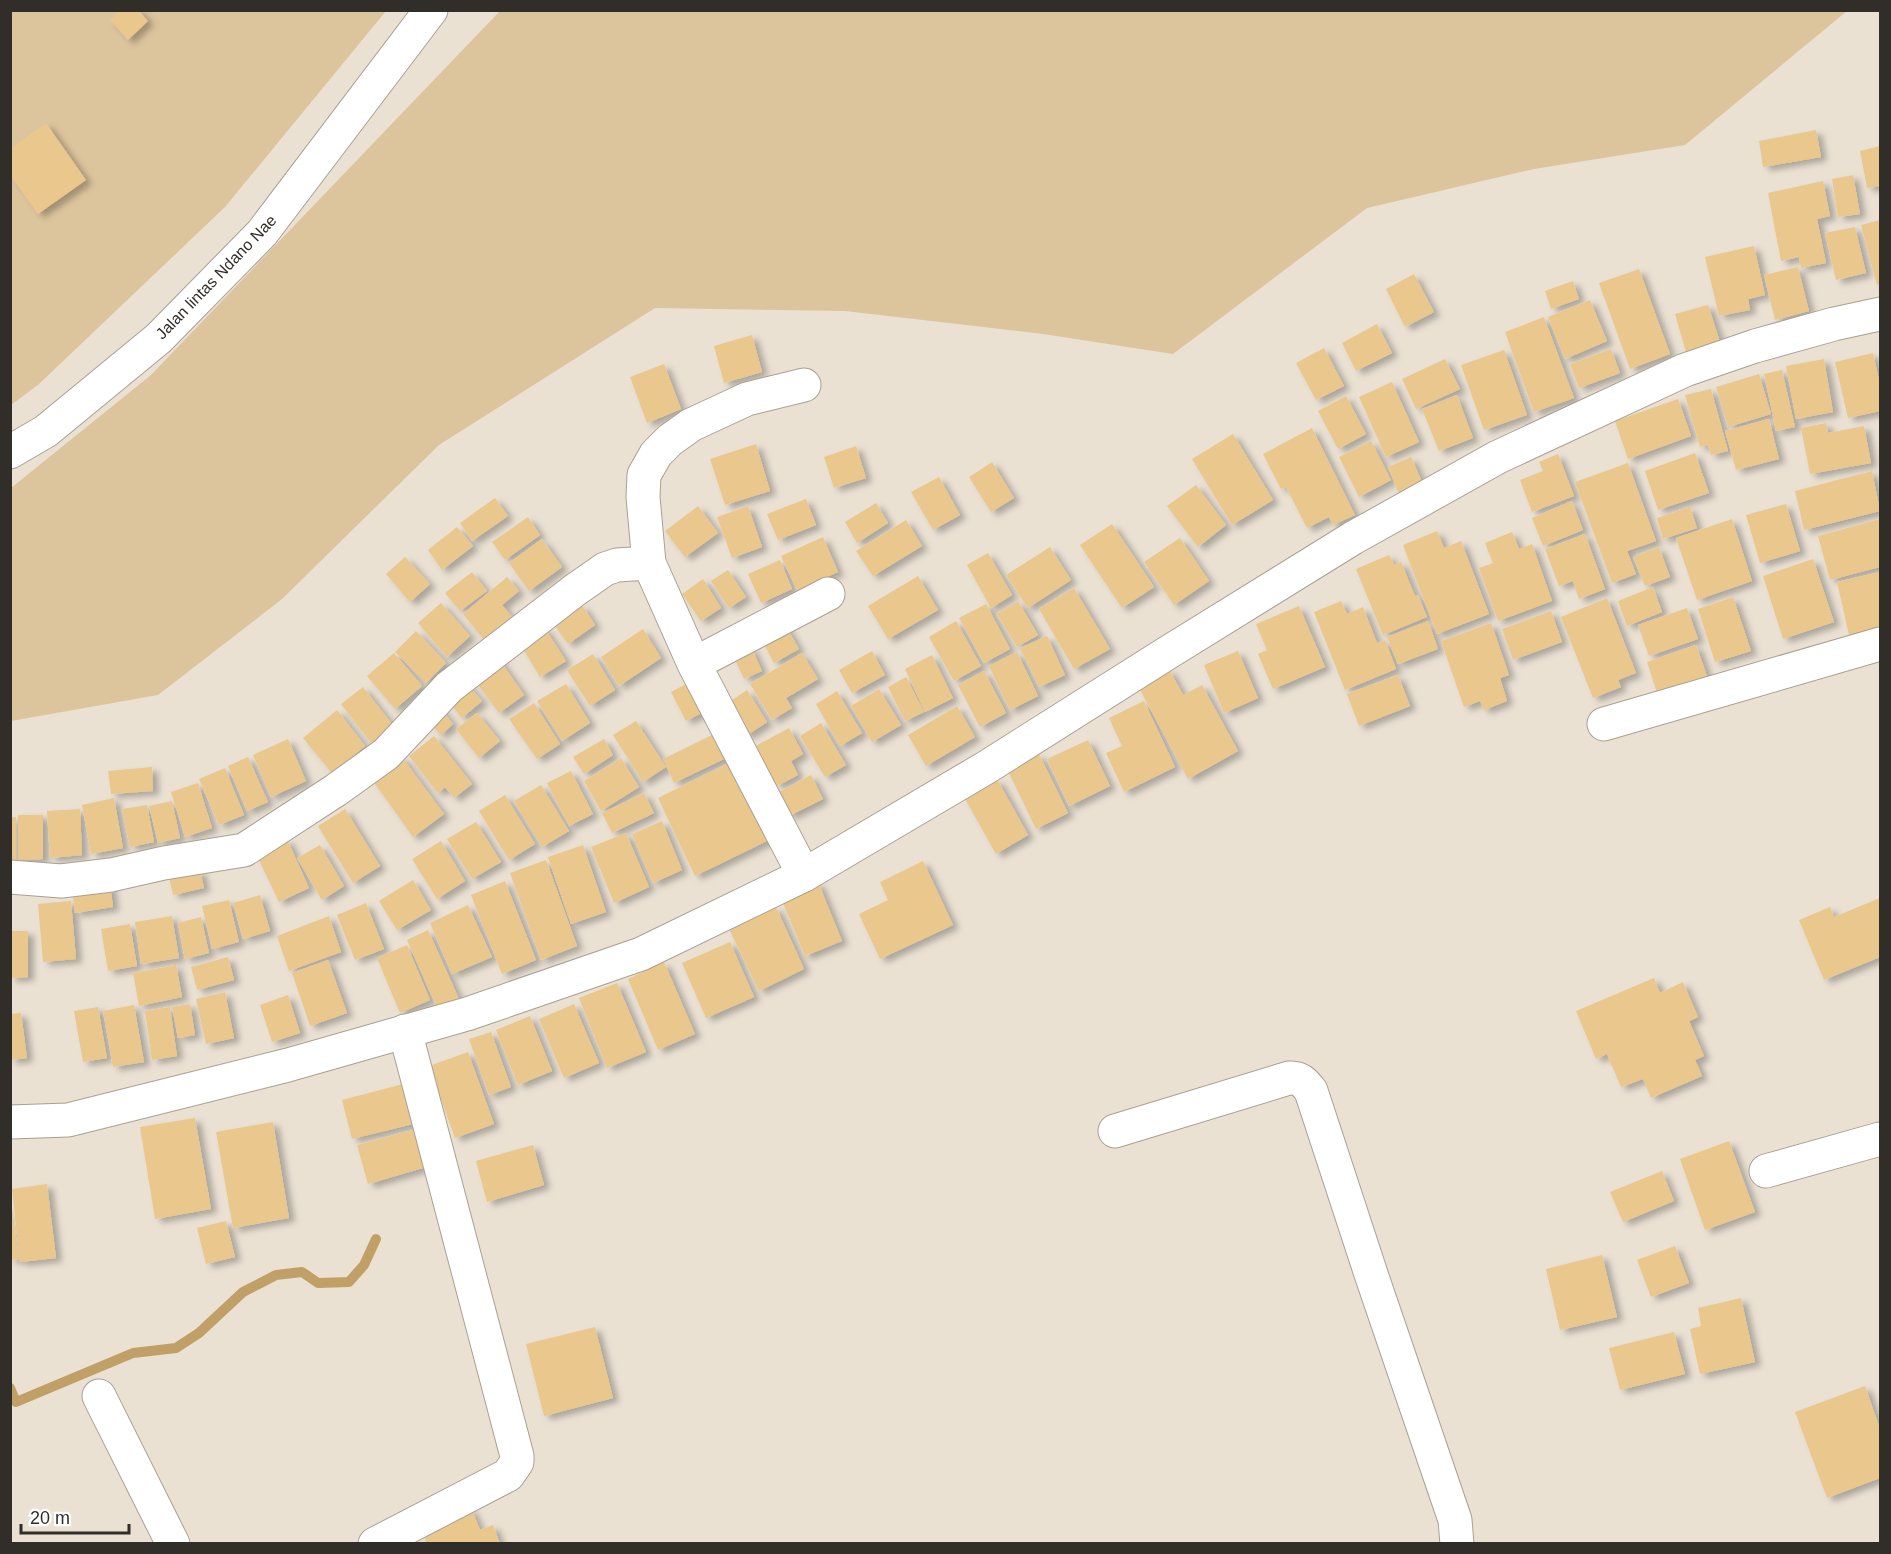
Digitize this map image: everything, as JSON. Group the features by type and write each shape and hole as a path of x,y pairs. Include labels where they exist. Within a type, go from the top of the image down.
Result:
{"street":[{"name":"Jalan lintas Ndano Nae","path":"10,452 46,431 159,338 262,233 431,10"},
{"path":"10,1122 68,1120 288,1065 467,1014 641,954 804,875 987,767 1353,538 1498,457 1685,370 1755,346 1834,324 1881,314"},
{"path":"804,385 747,399 691,425 670,440 656,454 644,475 643,497 649,563 694,664 804,875"},
{"path":"10,877 61,881 111,875 164,863 244,850 336,790 386,754 449,687 575,590 605,569 618,565 649,563"},
{"path":"694,664 828,594"},
{"path":"1604,724 1881,644"},
{"path":"375,1544 508,1476 517,1456 405,1031"},
{"path":"1115,1131 1289,1078 1298,1078 1305,1083 1311,1091 1455,1520 1457,1544"},
{"path":"1766,1171 1881,1139"},
{"path":"99,1396 173,1544"}],"shaded area":[{"path":"11,11 386,11 225,207 39,384 11,405"},
{"path":"500,11 1847,11 1685,145 1534,169 1367,208 1173,354 1043,334 845,311 655,308 439,445 282,599 158,695 11,721 11,488 151,375"}],"building":[{"path":"119,10 138,10 148,21 128,40 110,20"},
{"path":"46,123 86,180 38,214 10,175 10,149"},
{"path":"1816,130 1821,157 1763,167 1759,141"},
{"path":"1880,146 1880,186 1867,188 1860,151"},
{"path":"1853,175 1860,214 1838,217 1832,179"},
{"path":"1823,181 1830,216 1817,219 1826,263 1801,268 1799,257 1781,261 1768,193"},
{"path":"1880,220 1880,284 1877,285 1861,225"},
{"path":"1855,227 1866,273 1836,280 1825,233"},
{"path":"1754,246 1765,295 1748,299 1750,310 1719,316 1705,257"},
{"path":"1798,267 1809,311 1775,320 1764,275"},
{"path":"1639,269 1670,354 1630,369 1599,283"},
{"path":"1414,274 1434,312 1405,327 1386,289"},
{"path":"1573,281 1579,299 1551,309 1545,291"},
{"path":"1590,300 1607,341 1565,359 1548,317"},
{"path":"1708,305 1720,342 1686,352 1675,314"},
{"path":"1544,317 1574,398 1534,412 1505,332"},
{"path":"1377,324 1392,353 1356,371 1342,343"},
{"path":"752,335 762,372 724,383 714,346"},
{"path":"1324,348 1344,386 1316,400 1296,363"},
{"path":"1611,349 1620,373 1579,388 1570,364"},
{"path":"1504,350 1527,415 1484,430 1461,365"},
{"path":"1873,353 1880,385 1880,411 1848,418 1835,362"},
{"path":"1445,359 1460,389 1416,409 1402,379"},
{"path":"1824,359 1833,412 1796,419 1786,366"},
{"path":"664,364 681,409 647,423 630,377"},
{"path":"1782,370 1795,427 1776,431 1764,374"},
{"path":"1759,374 1771,414 1728,427 1716,387"},
{"path":"1392,382 1419,442 1386,457 1359,397"},
{"path":"1711,389 1728,451 1711,455 1708,445 1700,447 1685,395"},
{"path":"1457,395 1473,438 1439,451 1422,409"},
{"path":"1346,396 1366,434 1338,449 1318,411"},
{"path":"1678,399 1691,436 1628,459 1615,421"},
{"path":"1769,419 1779,459 1736,470 1725,431"},
{"path":"1826,423 1828,433 1864,426 1871,463 1810,474 1801,428"},
{"path":"1312,428 1355,515 1333,525 1329,517 1307,528 1286,487 1281,489 1263,454"},
{"path":"1233,434 1273,500 1232,525 1192,459"},
{"path":"1371,441 1391,480 1359,497 1339,457"},
{"path":"756,444 770,491 725,505 710,459"},
{"path":"856,446 866,478 834,488 824,457"},
{"path":"1695,453 1709,493 1658,510 1645,471"},
{"path":"1558,454 1574,496 1532,512 1520,480 1543,471 1539,462"},
{"path":"1411,457 1423,484 1399,494 1388,467"},
{"path":"992,462 1014,498 991,512 969,477"},
{"path":"1628,463 1656,541 1627,551 1636,574 1612,583 1575,482"},
{"path":"1872,471 1880,511 1804,530 1795,491"},
{"path":"939,477 960,515 933,530 911,492"},
{"path":"1196,485 1226,525 1198,547 1167,506"},
{"path":"495,498 508,516 472,541 460,523"},
{"path":"806,499 816,525 778,540 767,514"},
{"path":"1572,501 1583,530 1543,546 1532,518"},
{"path":"876,503 888,523 857,543 845,522"},
{"path":"1786,504 1800,551 1760,563 1746,515"},
{"path":"698,506 718,533 685,557 665,531"},
{"path":"748,506 762,547 732,558 717,517"},
{"path":"1690,507 1697,528 1663,539 1657,518"},
{"path":"528,517 540,535 505,560 492,542"},
{"path":"1732,519 1752,581 1697,600 1676,538"},
{"path":"1880,519 1880,567 1830,580 1818,536"},
{"path":"906,520 922,546 873,576 856,551"},
{"path":"1112,524 1154,587 1122,608 1080,545"},
{"path":"457,527 473,546 442,570 428,550"},
{"path":"1437,531 1444,548 1461,541 1489,614 1437,634 1403,545"},
{"path":"1512,532 1519,549 1532,544 1552,601 1498,621 1479,568 1493,563 1485,543"},
{"path":"1585,534 1605,589 1579,599 1573,581 1559,586 1545,549"},
{"path":"823,537 838,572 797,590 781,556"},
{"path":"1180,538 1209,581 1174,605 1144,562"},
{"path":"542,539 562,567 529,591 509,563"},
{"path":"1050,547 1071,580 1028,608 1006,575"},
{"path":"1659,547 1670,577 1645,586 1633,557"},
{"path":"988,553 1012,595 991,608 967,565"},
{"path":"1389,555 1394,565 1401,562 1415,596 1418,595 1427,617 1383,635 1356,569"},
{"path":"405,557 430,584 410,602 386,574"},
{"path":"1813,559 1834,622 1783,639 1763,576"},
{"path":"780,560 792,589 761,603 748,574"},
{"path":"728,570 746,597 729,608 711,581"},
{"path":"472,572 487,591 460,611 445,593"},
{"path":"1880,572 1880,628 1849,635 1837,582"},
{"path":"918,576 938,610 888,639 868,606"},
{"path":"507,577 519,591 502,605 514,619 486,642 463,614"},
{"path":"703,579 721,608 701,621 682,594"},
{"path":"1653,587 1662,612 1627,626 1618,601"},
{"path":"1074,588 1110,649 1074,669 1039,609"},
{"path":"1733,597 1751,651 1715,662 1698,609"},
{"path":"1607,598 1636,673 1618,680 1621,687 1593,698 1561,617"},
{"path":"1018,601 1038,635 1017,647 997,614"},
{"path":"1341,601 1347,614 1363,607 1377,643 1385,640 1396,669 1345,690 1314,612"},
{"path":"441,603 470,636 447,657 418,623"},
{"path":"986,604 1010,649 984,663 959,618"},
{"path":"582,605 595,625 568,644 553,623"},
{"path":"1299,606 1325,667 1273,689 1258,654 1267,650 1256,624"},
{"path":"1687,608 1698,639 1649,656 1638,625"},
{"path":"1551,611 1562,642 1513,660 1502,629"},
{"path":"956,621 981,666 954,681 929,637"},
{"path":"1428,621 1438,649 1398,664 1387,637"},
{"path":"1491,623 1509,675 1500,678 1507,701 1484,710 1480,701 1464,707 1441,641"},
{"path":"785,625 799,649 774,663 761,638"},
{"path":"544,627 566,661 540,677 519,642"},
{"path":"643,629 661,658 619,686 601,657"},
{"path":"416,631 446,663 426,683 395,652"},
{"path":"1047,636 1065,675 1039,687 1020,648"},
{"path":"1696,645 1707,676 1657,693 1647,662"},
{"path":"751,647 762,671 744,679 733,655"},
{"path":"872,651 885,675 852,693 839,670"},
{"path":"1238,651 1258,698 1224,713 1204,665"},
{"path":"1017,652 1038,696 1010,710 989,666"},
{"path":"394,653 422,686 395,709 367,676"},
{"path":"802,653 818,679 786,698 792,708 772,720 750,684"},
{"path":"593,654 615,690 590,706 567,670"},
{"path":"496,655 524,695 499,713 470,674"},
{"path":"932,655 953,698 925,712 905,669"},
{"path":"1169,669 1183,695 1202,685 1238,751 1188,779 1138,686"},
{"path":"984,671 1006,713 980,727 958,685"},
{"path":"1398,675 1410,706 1359,726 1347,694"},
{"path":"906,677 924,712 905,721 888,687"},
{"path":"692,681 707,710 686,721 671,692"},
{"path":"465,682 482,701 462,718 446,698"},
{"path":"566,684 590,723 562,741 537,701"},
{"path":"363,687 394,727 372,744 341,704"},
{"path":"879,689 901,725 872,742 851,706"},
{"path":"747,690 767,722 746,736 726,704"},
{"path":"837,691 862,733 840,746 816,704"},
{"path":"1144,701 1175,767 1124,792 1106,753 1122,746 1109,718"},
{"path":"534,703 560,744 537,759 509,719"},
{"path":"437,704 453,724 441,735 423,715"},
{"path":"957,706 975,737 926,766 908,735"},
{"path":"337,710 365,746 332,773 303,738"},
{"path":"477,713 500,741 479,758 456,729"},
{"path":"636,721 666,767 643,782 613,735"},
{"path":"821,723 846,765 825,777 800,736"},
{"path":"789,728 803,754 791,761 798,775 777,786 764,762 757,766 748,750"},
{"path":"714,734 726,758 674,783 663,759"},
{"path":"434,736 472,784 454,798 445,787 438,793 409,756"},
{"path":"288,739 306,781 271,797 253,755"},
{"path":"604,739 613,755 584,774 573,757"},
{"path":"1088,740 1110,786 1069,806 1047,759"},
{"path":"1039,754 1068,813 1036,829 1007,769"},
{"path":"401,756 444,814 413,837 371,778"},
{"path":"248,757 268,802 247,811 228,766"},
{"path":"621,758 639,787 601,811 584,781"},
{"path":"739,758 777,836 695,876 658,798"},
{"path":"152,767 153,791 111,794 108,771"},
{"path":"225,768 244,815 219,825 199,779"},
{"path":"571,771 593,814 569,826 547,783"},
{"path":"811,775 823,799 789,816 777,793"},
{"path":"997,779 1028,835 996,854 964,797"},
{"path":"198,783 212,828 185,837 171,792"},
{"path":"541,785 569,831 542,847 514,801"},
{"path":"644,793 654,813 612,833 602,813"},
{"path":"505,795 535,844 509,860 479,811"},
{"path":"114,798 123,848 91,854 82,805"},
{"path":"172,801 180,838 158,843 149,806"},
{"path":"147,805 154,842 130,847 122,809"},
{"path":"80,809 82,855 50,858 47,811"},
{"path":"345,809 380,866 353,883 318,826"},
{"path":"18,815 43,815 43,859 18,860"},
{"path":"10,817 16,817 16,862 10,862"},
{"path":"662,821 682,870 653,883 632,834"},
{"path":"476,822 501,862 472,879 447,839"},
{"path":"626,833 649,887 614,903 591,847"},
{"path":"287,839 309,888 279,902 256,854"},
{"path":"441,841 465,881 437,899 412,859"},
{"path":"320,845 344,886 322,900 297,858"},
{"path":"583,845 606,912 571,924 548,857"},
{"path":"546,860 577,946 541,960 510,873"},
{"path":"923,861 953,925 880,959 859,914 888,900 880,882"},
{"path":"200,870 204,888 173,895 169,877"},
{"path":"413,880 431,910 397,930 379,901"},
{"path":"505,881 536,960 502,974 471,895"},
{"path":"818,882 842,941 805,956 781,898"},
{"path":"110,884 113,907 75,913 72,890"},
{"path":"260,895 270,931 243,939 233,903"},
{"path":"1880,898 1880,957 1824,980 1799,920 1830,907 1834,917"},
{"path":"229,900 239,942 212,949 202,906"},
{"path":"71,901 76,959 43,962 38,904"},
{"path":"366,903 384,949 355,960 337,915"},
{"path":"468,905 492,957 452,974 430,923"},
{"path":"776,907 804,969 759,991 729,929"},
{"path":"172,916 179,958 141,964 135,922"},
{"path":"329,916 341,952 289,971 277,936"},
{"path":"201,917 209,953 185,959 178,923"},
{"path":"130,924 137,966 108,971 101,929"},
{"path":"428,930 459,999 437,1008 407,940"},
{"path":"10,931 28,931 28,977 10,978"},
{"path":"730,942 754,997 706,1018 682,963"},
{"path":"407,945 430,1000 400,1013 377,958"},
{"path":"228,957 234,980 197,990 191,967"},
{"path":"328,960 347,1013 310,1026 292,973"},
{"path":"664,962 695,1034 658,1050 628,979"},
{"path":"176,965 182,997 139,1006 133,973"},
{"path":"1654,978 1660,993 1683,982 1698,1017 1689,1021 1704,1056 1695,1060 1702,1076 1651,1098 1643,1079 1621,1087 1607,1054 1596,1059 1576,1011"},
{"path":"617,983 646,1052 607,1068 579,998"},
{"path":"225,992 234,1038 206,1044 196,999"},
{"path":"288,995 300,1033 272,1042 260,1005"},
{"path":"190,1004 195,1035 178,1038 172,1007"},
{"path":"574,1004 599,1063 564,1078 539,1019"},
{"path":"134,1005 144,1062 113,1067 103,1011"},
{"path":"98,1007 107,1058 83,1062 74,1011"},
{"path":"170,1007 177,1056 152,1060 145,1011"},
{"path":"21,1013 27,1058 10,1060 10,1014"},
{"path":"530,1016 552,1071 518,1085 496,1030"},
{"path":"491,1032 511,1087 489,1095 469,1039"},
{"path":"468,1052 494,1124 455,1138 429,1066"},
{"path":"407,1083 417,1123 352,1139 342,1100"},
{"path":"195,1118 211,1209 155,1219 140,1127"},
{"path":"273,1122 289,1218 233,1228 216,1132"},
{"path":"413,1130 423,1168 368,1184 357,1145"},
{"path":"1729,1141 1755,1212 1705,1230 1680,1159"},
{"path":"533,1145 544,1185 487,1202 476,1161"},
{"path":"1662,1171 1674,1201 1623,1222 1610,1192"},
{"path":"47,1184 56,1258 20,1262 12,1189"},
{"path":"10,1207 12,1207 19,1259 10,1260"},
{"path":"226,1221 235,1257 206,1264 197,1228"},
{"path":"1675,1246 1689,1283 1651,1297 1637,1260"},
{"path":"1602,1255 1617,1317 1560,1330 1546,1269"},
{"path":"1741,1298 1755,1362 1700,1374 1690,1329 1701,1326 1698,1308"},
{"path":"595,1327 613,1398 544,1416 526,1344"},
{"path":"1674,1332 1685,1374 1620,1390 1609,1348"},
{"path":"1865,1386 1880,1429 1880,1478 1827,1498 1795,1412"},
{"path":"471,1508 480,1530 493,1525 500,1544 427,1544 421,1528"}],"waterway":[{"path":"10,1388 16,1402 133,1353 176,1348 199,1333 243,1292 276,1275 302,1272 318,1283 349,1282 364,1265 376,1239"}]}
